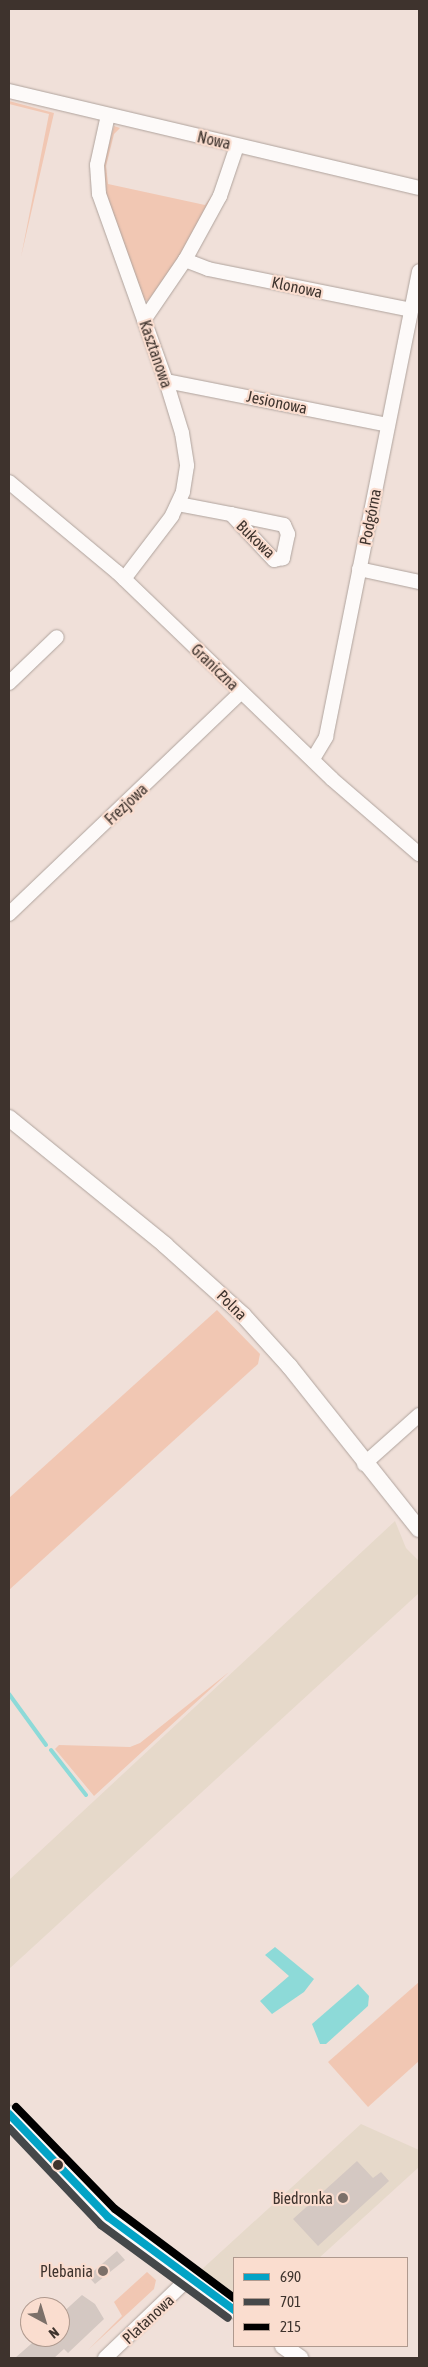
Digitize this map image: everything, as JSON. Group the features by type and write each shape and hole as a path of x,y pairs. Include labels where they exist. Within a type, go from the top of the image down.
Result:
{"street":[{"name":"Nowa","path":"9,91 419,188"},
{"name":"Kasztanowa","path":"108,115 97,165 98,184 166,381 187,455 187,475 178,504 124,578"},
{"path":"144,320 185,260 223,191 237,146"},
{"name":"Klonowa","path":"185,260 208,269 411,310"},
{"name":"Podgórna","path":"313,759 326,737 419,271"},
{"name":"Jesionowa","path":"166,381 388,425"},
{"name":"Graniczna","path":"9,482 124,578 241,692 419,854"},
{"name":"Bukowa","path":"178,504 231,514"},
{"path":"359,569 419,582"},
{"path":"9,683 57,637"},
{"name":"Frezjowa","path":"9,914 241,692"},
{"name":"Polna","path":"9,1118 225,1297 283,1359 364,1464 419,1529"},
{"path":"364,1464 419,1415"},
{"path":"9,2114 92,2204 233,2309"},
{"name":"Platanowa","path":"105,2358 189,2278"},
{"path":"284,2347 300,2358"}],"shaded area":[{"path":"9,101 54,113 21,257 49,114 9,104"},
{"path":"114,126 120,128 114,134 106,166 108,184 205,205 217,189 184,250 148,301 144,300 105,193 103,167"},
{"path":"217,1310 260,1354 258,1364 9,1590 9,1498"},
{"path":"395,1521 406,1548 419,1561 419,1593 9,1969 9,1880"},
{"path":"229,1672 94,1796 55,1749 59,1745 130,1747 140,1743"},
{"path":"419,1982 419,2061 368,2107 328,2062"},
{"path":"361,2124 419,2150 419,2167 320,2257 233,2257 233,2296 200,2271"},
{"path":"147,2272 156,2280 154,2289 88,2350 122,2316 114,2302"}],"water":[{"path":"275,1947 314,1979 304,1992 272,2014 260,2001 289,1976 265,1955"},
{"path":"358,1984 369,1996 368,2006 326,2044 320,2044 312,2024"}],"building":[{"name":"Biedronka","path":"357,2161 373,2178 381,2172 389,2181 318,2246 293,2219"},
{"name":"Plebania","path":"117,2251 125,2260 95,2284 88,2276"},
{"path":"82,2295 95,2304 104,2319 68,2353 64,2349 54,2358 15,2358 28,2347 70,2347 70,2306"}],"waterway":[{"path":"9,1694 46,1745"},
{"path":"51,1750 86,1795"}],"transit line":[{"name":"215","path":"16,2107 115,2209 233,2297"},
{"name":"690","path":"9,2114 108,2217 233,2309"},
{"name":"701","path":"9,2128 101,2225 228,2318"}],"place":[{"name":"Biedronka","path":"343,2198"},
{"name":"Plebania","path":"103,2271"}]}
